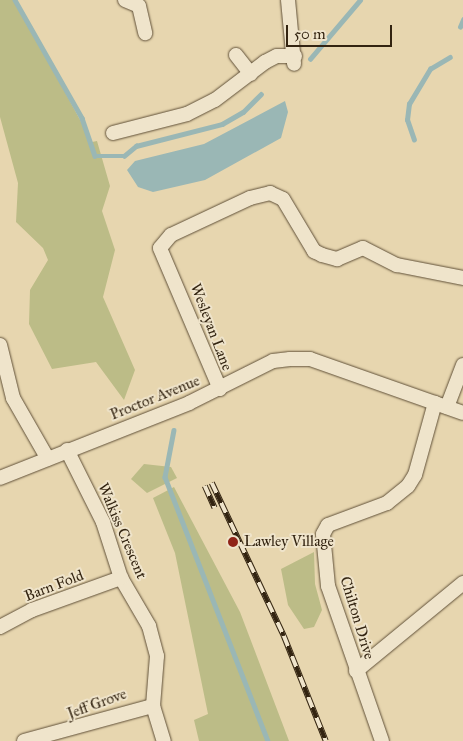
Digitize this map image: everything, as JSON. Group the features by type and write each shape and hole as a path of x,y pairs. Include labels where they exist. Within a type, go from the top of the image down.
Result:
{"street":[{"path":"125,0 139,6 145,33"},
{"path":"113,133 187,114 229,90 277,56 294,61 288,0"},
{"path":"236,55 251,74"},
{"name":"Wesleyan Lane","path":"220,389 160,248 170,235 250,198 270,194 283,199 314,250 322,255 337,258 363,248 397,265 463,278"},
{"path":"0,345 1,362 13,398 48,459"},
{"name":"Proctor Avenue","path":"0,478 220,389 273,361 310,358 463,413"},
{"path":"441,405 463,365"},
{"name":"Chilton Drive","path":"441,405 416,475 408,486 387,503 328,525 323,534 328,586 356,671 463,584"},
{"name":"Walkiss Crescent","path":"68,450 103,522 121,578 149,626 157,656 153,706 164,741"},
{"name":"Barn Fold","path":"0,627 32,610 121,578"},
{"path":"356,671 382,741"},
{"name":"Jeff Grove","path":"24,741 153,706"}],"green space":[{"path":"0,0 15,0 92,142 97,141 110,186 102,211 115,250 103,297 135,370 124,400 96,362 52,369 29,324 30,290 48,260 43,248 16,222 18,183 0,117"},
{"path":"144,464 171,467 177,478 147,493 131,479"},
{"path":"174,487 240,612 289,741 199,741 194,720 208,714 175,553 153,498"},
{"path":"314,552 315,584 322,610 314,627 304,629 288,605 281,569"}],"water":[{"path":"285,101 288,112 281,138 205,180 153,192 138,187 127,170 135,161 204,144"}],"waterway":[{"path":"15,0 82,118 95,156 124,156 136,146 222,124 243,112 261,94"},
{"path":"310,59 360,0"},
{"path":"460,27 463,20"},
{"path":"414,140 407,120 409,104 430,69 450,57"},
{"path":"174,430 165,477 268,741"}],"railway":[{"path":"212,483 284,636 326,741"},
{"path":"205,486 215,508"}],"place":[{"name":"Lawley Village","path":"233,542"}]}
